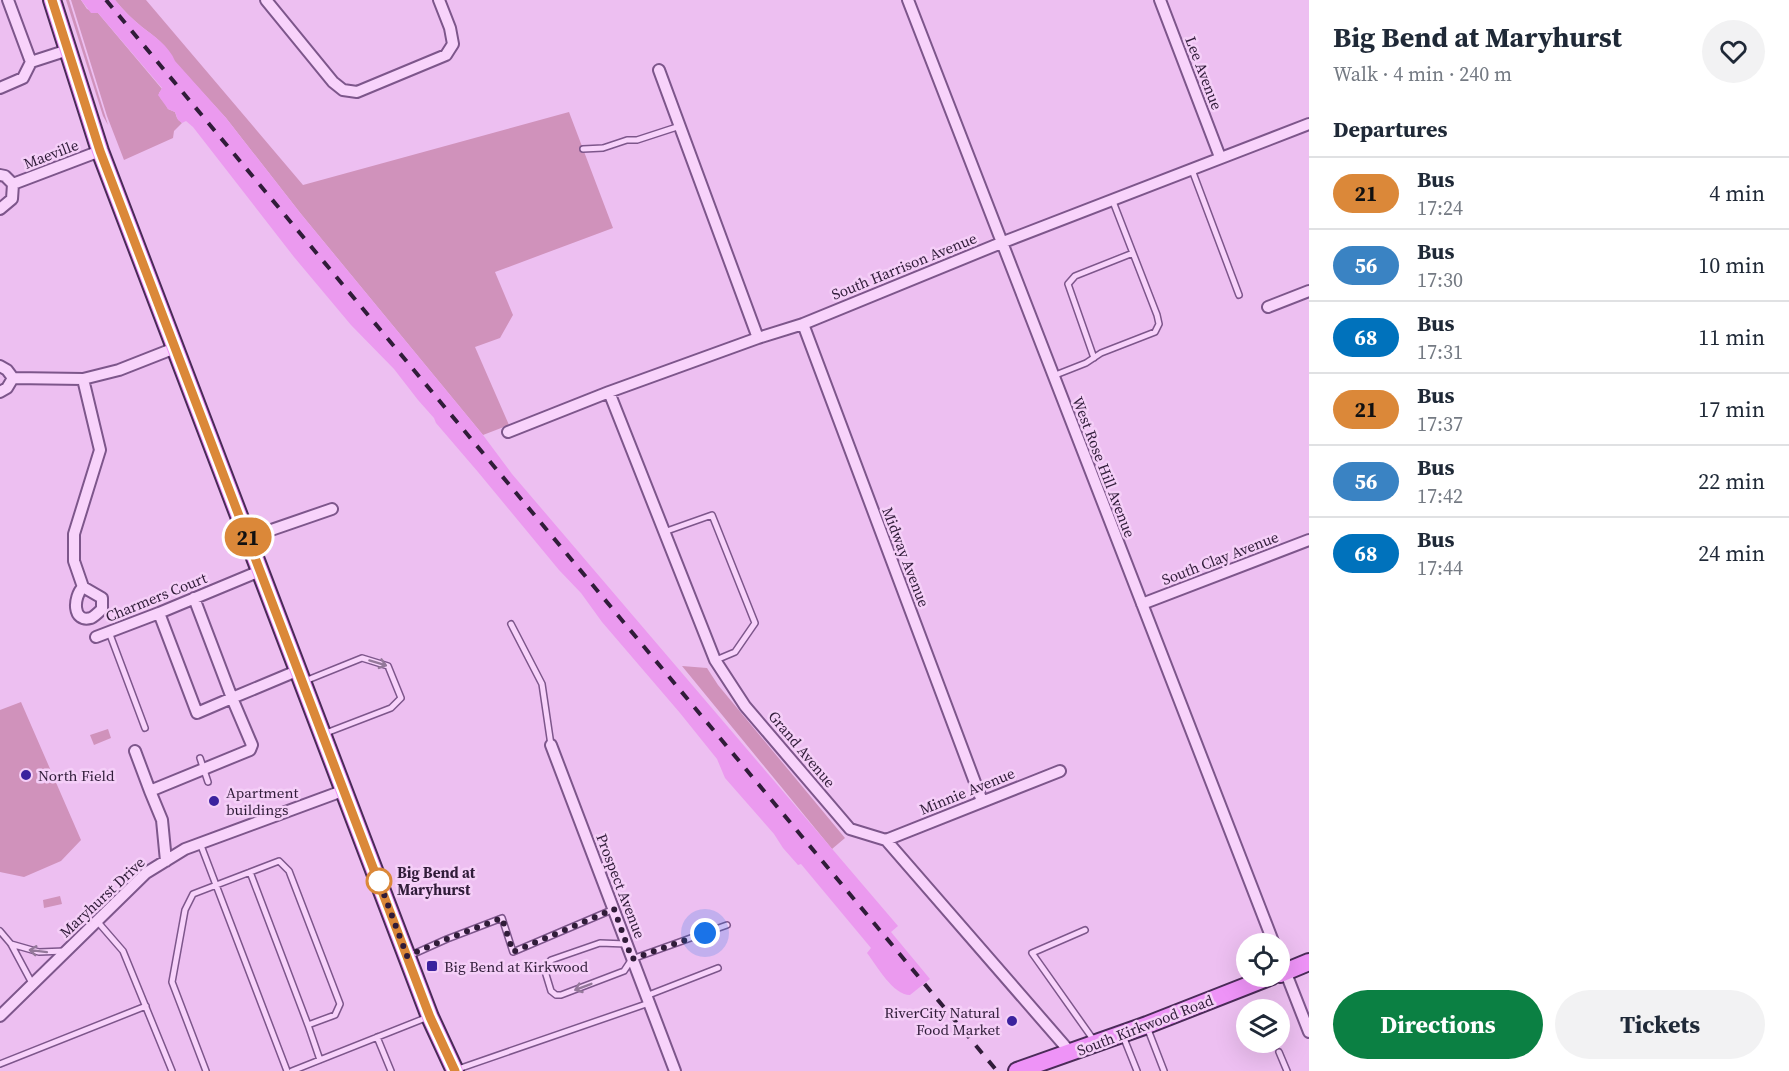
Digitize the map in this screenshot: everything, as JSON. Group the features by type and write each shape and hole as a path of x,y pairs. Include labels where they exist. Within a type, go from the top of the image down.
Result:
{"main road":[{"path":"52,0 100,151 430,1017 454,1071"},
{"name":"South Kirkwood Road","path":"1290,967 1309,962"},
{"name":"South Kirkwood Road","path":"1017,1071 1036,1068 1238,987"}],"street":[{"path":"8,0 31,62"},
{"path":"266,0 333,82 343,90 357,92 446,55 453,44 450,28 439,0"},
{"name":"West Rose Hill Avenue","path":"908,0 1270,933"},
{"name":"Lee Avenue","path":"1160,0 1220,157"},
{"path":"0,88 23,78 31,62 68,50"},
{"path":"659,70 758,338"},
{"name":"South Harrison Avenue","path":"508,432 609,392 803,324 1001,243 1309,124"},
{"name":"Maeville","path":"13,184 100,151"},
{"name":"Maeville","path":"0,175 5,176 13,184 12,199 0,209"},
{"path":"1268,308 1309,291"},
{"name":"Midway Avenue","path":"803,324 982,801"},
{"path":"13,378 83,379 119,370 175,348"},
{"path":"0,366 7,370 13,378"},
{"path":"0,392 7,388 13,378"},
{"path":"83,379 100,450 74,534 74,561 84,586"},
{"name":"Grand Avenue","path":"609,392 715,660 746,706 849,829 886,840"},
{"path":"248,538 332,509"},
{"name":"South Clay Avenue","path":"1142,604 1309,540"},
{"name":"Charmers Court","path":"96,637 260,571"},
{"path":"150,791 250,750 252,745 194,598"},
{"path":"159,613 197,712 301,676"},
{"name":"Prospect Avenue","path":"551,746 675,1071"},
{"path":"135,751 162,820 166,861"},
{"name":"Minnie Avenue","path":"886,840 1060,771"},
{"name":"Maryhurst Drive","path":"0,1016 146,873 185,849 345,790"},
{"path":"886,840 1071,1053"},
{"path":"1287,987 1309,1032"}],"lane":[{"path":"583,149 603,148 627,140 637,140 680,126"},
{"path":"1191,169 1239,295"},
{"path":"1053,376 1101,353 1155,332 1159,324 1112,200"},
{"path":"1094,358 1068,284 1075,276 1133,253"},
{"path":"664,532 712,515 754,623 735,652 715,660"},
{"path":"511,624 542,684 551,746"},
{"path":"109,632 145,728"},
{"path":"301,676 362,658 388,666 401,698 391,708 323,734"},
{"path":"200,758 208,782"},
{"path":"200,843 290,1071 430,1017"},
{"path":"206,1071 172,982 186,910 193,894 279,861 289,870 340,1004 335,1015 308,1025"},
{"path":"250,872 320,1060"},
{"path":"407,956 502,918 513,952 614,909"},
{"path":"97,921 123,951 172,1071"},
{"path":"627,944 600,943 551,960 544,968 551,991 556,995 561,995 624,971 632,959 727,925"},
{"path":"1085,930 1032,952 1096,1044"},
{"path":"0,931 11,944 33,985"},
{"path":"11,944 39,952 65,951"},
{"path":"454,1071 648,999 718,968"},
{"path":"0,1064 146,1006"},
{"path":"1147,1025 1164,1071"},
{"path":"1123,1034 1137,1071"},
{"path":"377,1037 391,1071"},
{"path":"1279,1053 1287,1071"}],"shaded area":[{"path":"66,0 69,0 108,125 103,116"},
{"path":"71,0 81,0 87,9 98,13 162,89 159,93 161,99 168,109 175,112 182,123 174,131 173,138 124,160 107,116"},
{"path":"115,0 146,0 303,185 569,112 613,228 495,272 513,315 500,338 475,347 509,425 483,435 301,214 226,118 174,61 164,46 131,18"},
{"path":"682,666 707,668 718,685 845,838 832,849"},
{"name":"North Field","path":"21,702 81,840 61,861 24,877 0,872 0,710"},
{"path":"108,729 111,738 94,745 90,735"},
{"path":"60,896 62,904 44,908 43,900"}],"sand":[{"path":"81,0 115,0 124,11 165,46 175,61 226,118 301,214 483,435 512,474 898,926 891,932 930,979 910,995 898,990 886,979 867,953 871,948 725,778 717,759 680,713 436,423 394,369 351,325 294,257 193,127 186,121 182,123 175,112 168,109 158,95 162,88 98,13 91,13"}],"railway":[{"path":"106,0 997,1071"}],"bus line":[{"name":"21","path":"52,0 100,151 430,1017 455,1071"}],"place":[{"name":"North Field","path":"26,775"},
{"name":"Apartment buildings","path":"214,801"},
{"name":"Big Bend at Maryhurst","path":"379,881"},
{"name":"Big Bend at Kirkwood","path":"432,966"},
{"name":"RiverCity Natural Food Market","path":"1012,1021"}],"route":[{"path":"379,881 376,873 407,956 502,918 513,952 614,909 632,959 705,933"}]}
